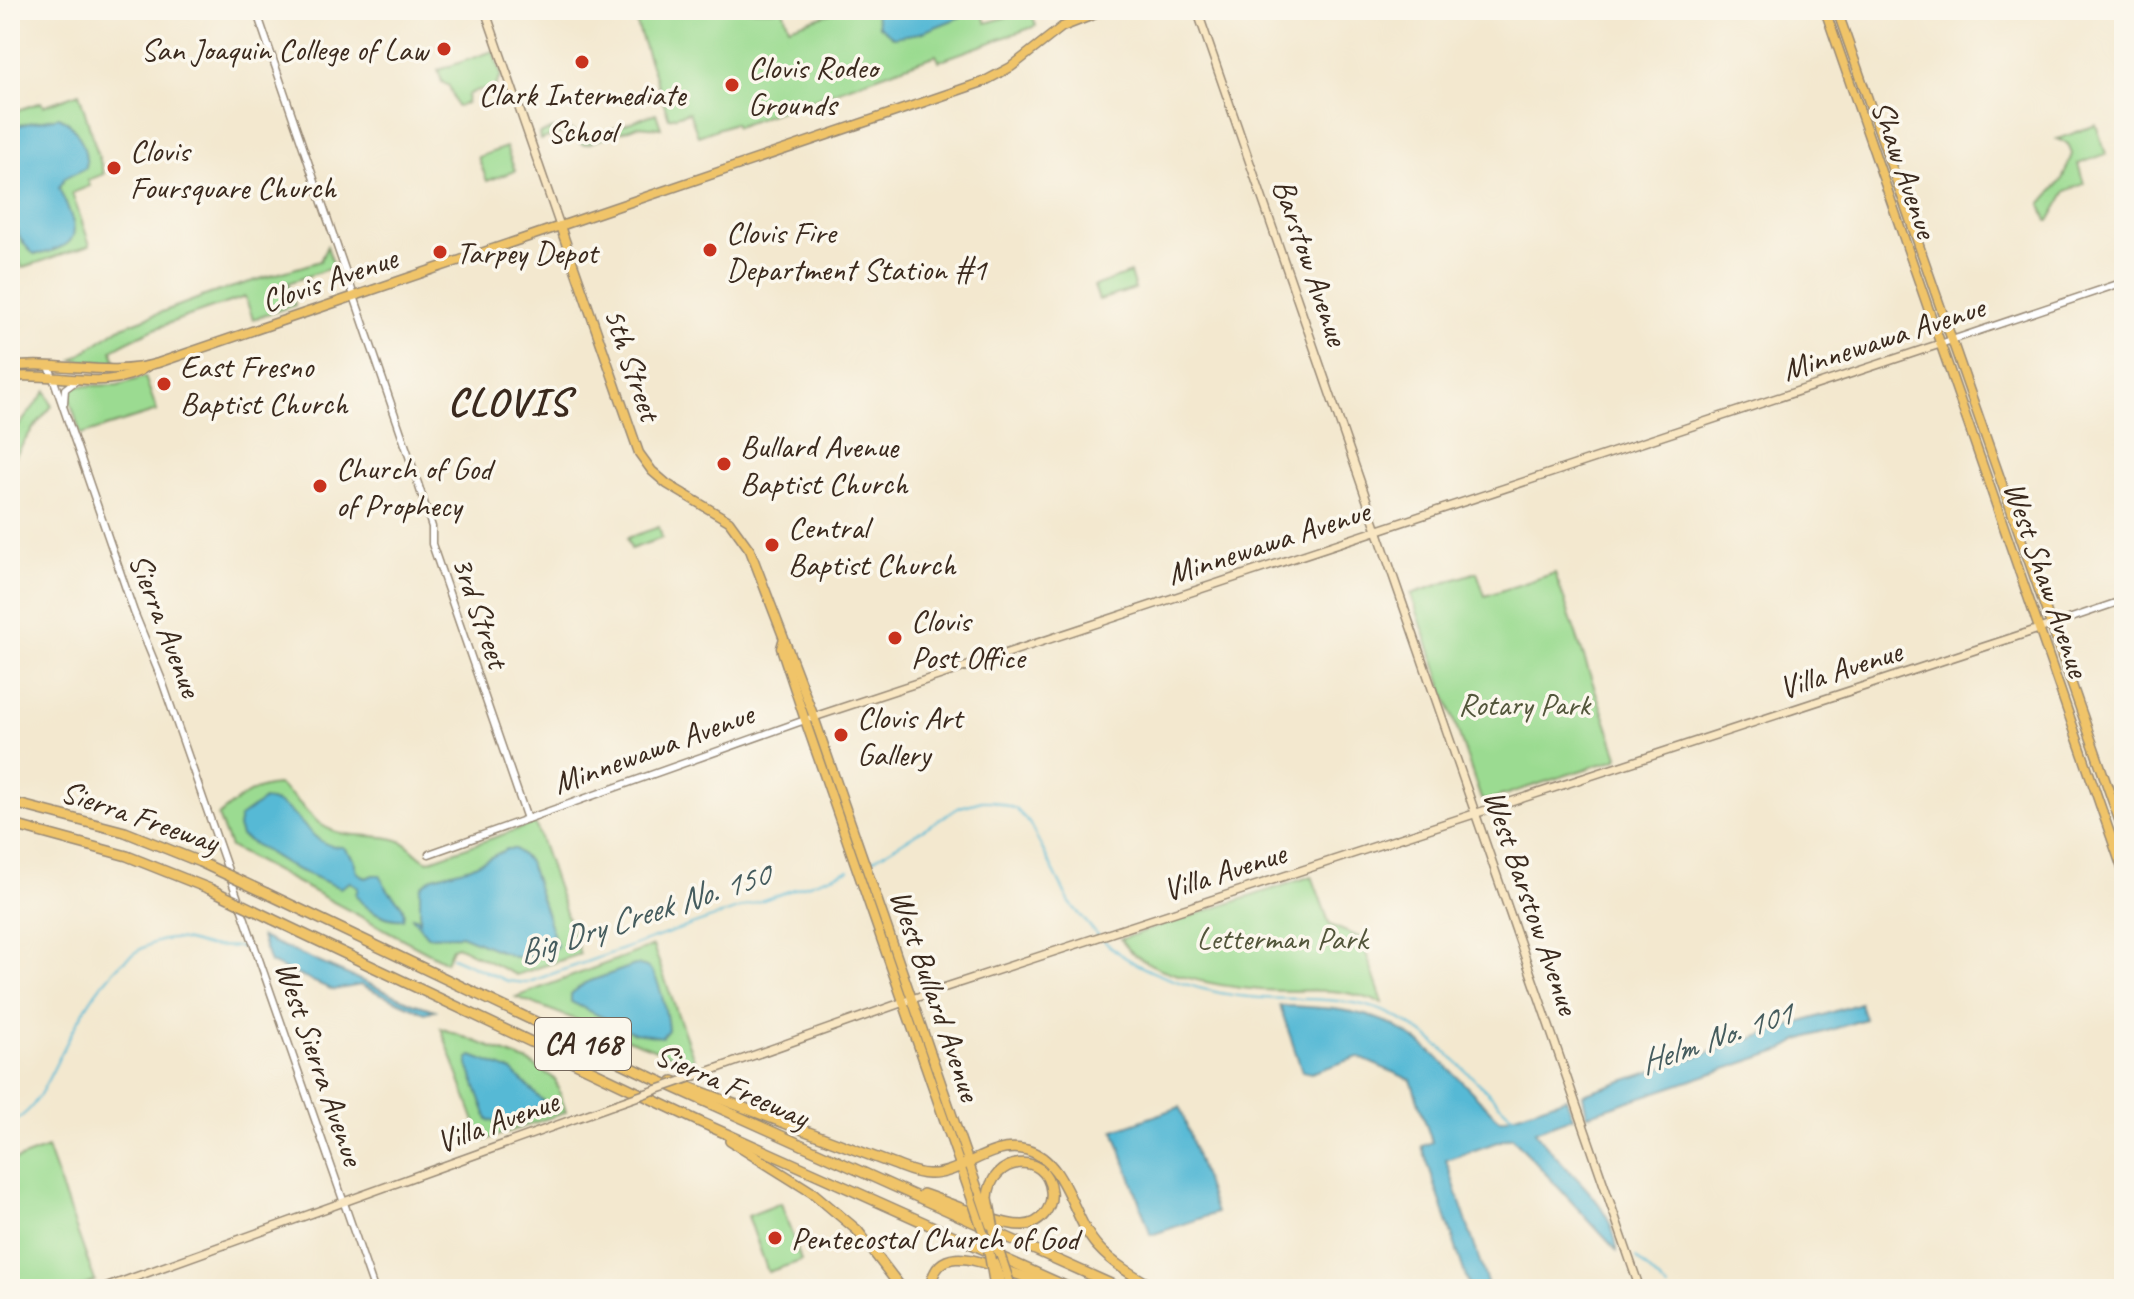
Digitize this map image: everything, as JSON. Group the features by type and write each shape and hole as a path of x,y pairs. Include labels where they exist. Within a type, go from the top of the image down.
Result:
{"highway":[{"name":"Sierra Freeway","path":"10,802 125,832 200,862 605,1055 1122,1289"},
{"name":"Sierra Freeway","path":"10,824 127,856 210,889 700,1122 1072,1289"},
{"path":"605,1055 913,1171 938,1173 999,1150 1024,1149 1038,1154 1053,1167 1096,1246 1123,1270 1157,1289"},
{"path":"700,1122 813,1193 857,1230 902,1289"},
{"path":"867,1174 1001,1221 1023,1225 1037,1221 1050,1202 1048,1179 1040,1169 1017,1163 996,1174 984,1198 998,1250"},
{"path":"988,1246 1002,1286"},
{"path":"930,1289 939,1266 958,1257 1061,1289"}],"main road":[{"name":"5th Street","path":"485,10 635,446 643,461 667,484 721,514 741,534 750,550 783,641 781,648 809,718"},
{"name":"Clovis Avenue","path":"10,367 104,370 149,365 983,82 1011,67 1062,27 1106,10"},
{"name":"Barstow Avenue","path":"1197,10 1379,530"},
{"name":"Shaw Avenue","path":"1825,10 1940,344"},
{"name":"Shaw Avenue","path":"1837,10 1953,340"},
{"path":"1855,96 1869,120 1879,148 1886,151"},
{"path":"1876,158 1882,159 1889,176 1895,178"},
{"name":"West Shaw Avenue","path":"1953,340 2124,834"},
{"name":"Minnewawa Avenue","path":"809,718 1940,344"},
{"name":"West Shaw Avenue","path":"1940,344 2124,874"},
{"path":"10,377 117,378 139,372 149,365"},
{"path":"1969,426 1976,431 1994,479 2001,483"},
{"path":"1992,490 1999,492 2013,532 2020,537"},
{"name":"West Barstow Avenue","path":"1379,530 1640,1289"},
{"name":"Villa Avenue","path":"102,1289 907,1000 2051,625"},
{"name":"West Bullard Avenue","path":"809,718 816,751 846,839 955,1122 970,1194 988,1246"},
{"name":"West Bullard Avenue","path":"809,718 839,790 871,881 931,1080 964,1163 984,1198"},
{"path":"816,751 832,785 839,790"},
{"path":"2090,770 2098,776 2110,811 2117,815"},
{"path":"846,839 852,842 871,881"},
{"path":"931,1080 950,1119 955,1122"},
{"path":"998,1250 1002,1286"}],"street":[{"name":"3rd Street","path":"256,10 430,519 432,544 527,819"},
{"name":"Minnewawa Avenue","path":"1940,344 2124,282"},
{"name":"Sierra Avenue","path":"49,366 131,605 161,678 222,853"},
{"path":"65,414 65,389 82,379"},
{"name":"Villa Avenue","path":"2051,625 2124,600"},
{"name":"Minnewawa Avenue","path":"429,854 809,718"},
{"name":"West Sierra Avenue","path":"222,853 374,1289"}],"green space":[{"name":"Clovis Rodeo Grounds","path":"632,10 783,10 789,27 841,10 981,10 986,23 1031,10 1036,26 939,61 936,55 736,127 734,123 698,136 689,112 669,118"},
{"path":"493,51 501,75 493,92 474,91 468,95 467,103 457,107 449,86 442,82 438,70"},
{"path":"79,93 104,174 88,180 90,186 72,193 90,245 22,268 10,233 10,113 41,102 43,106"},
{"path":"656,113 661,128 638,126 587,144 564,132 540,140 539,134 563,126 587,138"},
{"path":"2096,125 2106,154 2078,164 2084,184 2066,191 2047,221 2041,204 2062,180 2072,154 2068,144 2057,139"},
{"path":"506,147 515,171 487,181 478,157"},
{"path":"327,246 334,267 288,283 295,305 253,319 245,297 177,320 128,341 112,350 116,363 73,360 119,328 210,294 320,261"},
{"path":"1130,273 1135,289 1099,300 1094,286"},
{"path":"145,377 157,411 81,435 69,397 70,390 76,386 118,385"},
{"path":"46,391 52,406 10,464 10,437"},
{"path":"659,527 662,538 631,549 627,538"},
{"name":"Rotary Park","path":"1477,572 1485,596 1555,573 1617,759 1485,801 1481,799 1411,594"},
{"path":"278,785 328,829 398,840 428,861 535,823 580,954 516,975 457,946 452,948 446,962 230,847 218,816 253,791"},
{"name":"Letterman Park","path":"1312,876 1330,925 1361,938 1383,1003 1341,992 1261,990 1184,977 1146,962 1121,939"},
{"path":"653,946 696,1065 516,997"},
{"path":"441,1028 529,1062 555,1079 566,1112 482,1141"},
{"path":"47,1148 95,1281 75,1289 10,1289 10,1162"},
{"name":"Pentecostal Church of God","path":"781,1203 801,1261 768,1272 748,1216"}],"water":[{"path":"874,10 961,10 963,16 920,33 893,37 879,26"},
{"path":"59,117 80,138 86,168 65,178 59,188 73,222 72,237 59,248 34,254 23,243 11,213 10,128"},
{"path":"264,800 286,808 321,841 343,847 354,859 357,872 366,878 380,875 402,905 403,919 383,916 370,909 356,895 358,887 350,882 340,888 293,868 241,836 238,827 240,817"},
{"path":"507,849 515,849 529,862 557,946 552,951 514,957 461,935 427,936 412,917 420,921 420,888 423,884 433,877 471,867"},
{"path":"261,937 435,1010 425,1013 361,985 333,990 270,963"},
{"path":"635,965 648,968 659,987 668,1030 662,1037 634,1033 571,1002 571,994 585,983"},
{"path":"1860,1003 1865,1019 1587,1115 1583,1094"},
{"path":"1280,1006 1353,1012 1394,1026 1437,1057 1500,1120 1566,1098 1573,1117 1535,1131 1597,1201 1614,1233 1617,1251 1512,1137 1446,1160 1489,1289 1470,1289 1422,1146 1432,1142 1411,1080 1358,1057 1311,1073 1302,1071"},
{"path":"472,1056 512,1071 545,1103 499,1123 488,1120 468,1065 468,1059"},
{"path":"1180,1107 1216,1213 1151,1235 1114,1130"}],"waterway":[{"name":"Big Dry Creek No. 150","path":"871,861 960,807 993,801 1016,809 1029,823 1070,903 1098,936"},
{"name":"Big Dry Creek No. 150","path":"452,957 507,981 526,983 849,870"},
{"name":"Big Dry Creek No. 150","path":"10,1123 25,1114 36,1102 84,1010 113,971 130,956 150,944 171,939 207,946 244,947"},
{"name":"Big Dry Creek No. 150","path":"1103,940 1136,964 1199,988 1261,998 1342,1001 1388,1013 1439,1046 1514,1118"},
{"name":"Big Dry Creek No. 150","path":"1636,1258 1668,1289"}],"place":[{"name":"San Joaquin College of Law","path":"444,49"},
{"name":"Clark Intermediate School","path":"582,62"},
{"name":"Clovis Rodeo Grounds","path":"732,85"},
{"name":"Clovis Foursquare Church","path":"114,168"},
{"name":"Clovis Fire Department Station #1","path":"710,250"},
{"name":"Tarpey Depot","path":"440,252"},
{"name":"East Fresno Baptist Church","path":"164,384"},
{"name":"Bullard Avenue Baptist Church","path":"724,464"},
{"name":"Church of God of Prophecy","path":"320,486"},
{"name":"Central Baptist Church","path":"772,545"},
{"name":"Clovis Post Office","path":"895,638"},
{"name":"Clovis Art Gallery","path":"841,735"},
{"name":"Pentecostal Church of God","path":"775,1238"}],"district":[{"name":"CLOVIS","path":"509,401"}],"water label":[{"name":"Helm No. 101","path":"1715,1037"}]}
